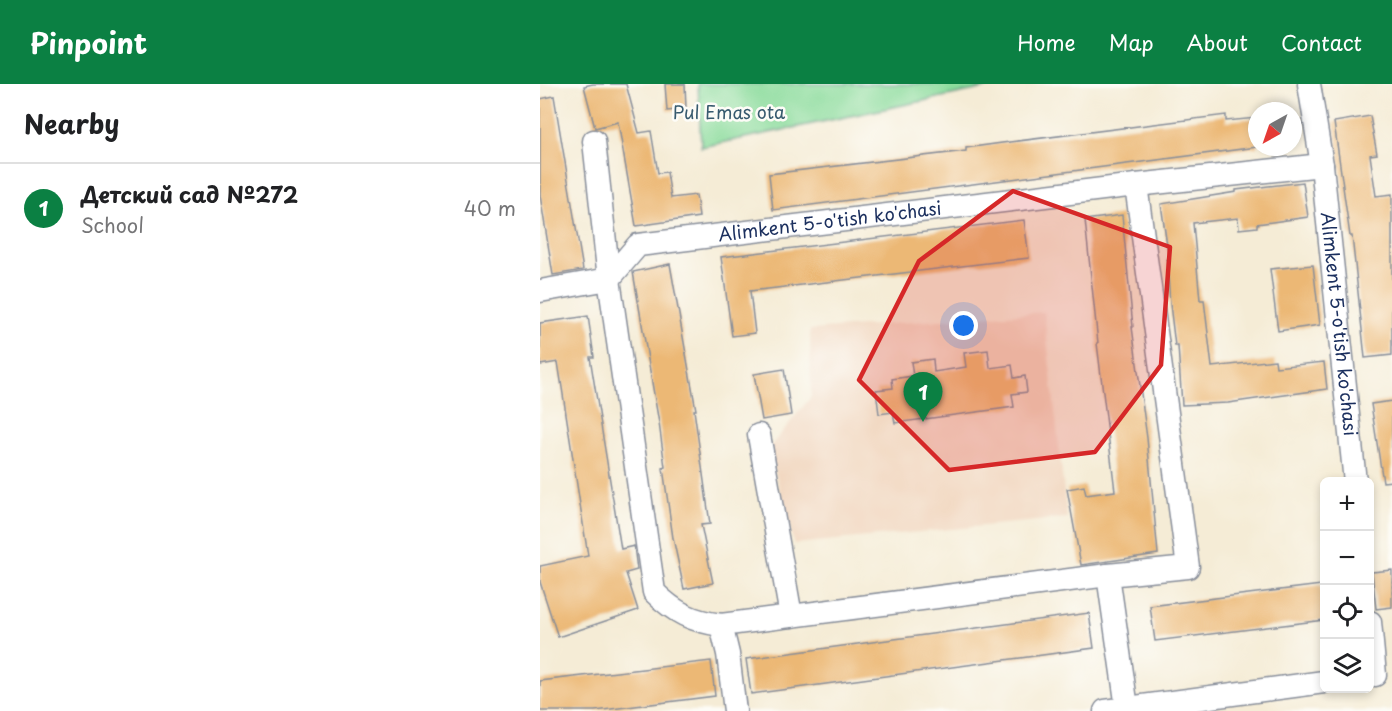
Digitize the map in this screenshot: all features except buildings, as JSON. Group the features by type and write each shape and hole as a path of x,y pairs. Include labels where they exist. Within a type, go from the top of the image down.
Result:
{"street":[{"name":"Alimkent 5-o'tish ko'chasi","path":"1309,84 1322,165 1354,477"},
{"path":"594,141 609,279 654,592 670,608 699,622 721,625 1108,575 1188,567 1136,185"},
{"name":"Alimkent 5-o'tish ko'chasi","path":"609,279 638,245 1322,165"},
{"path":"540,291 609,279"},
{"path":"759,435 791,616"},
{"path":"1108,575 1116,710 1164,707 1320,683"},
{"path":"721,625 728,654 735,711"},
{"path":"1373,639 1379,674"}],"highlighted area":[{"path":"1013,191 1170,247 1161,365 1095,452 949,470 859,380 919,261"}],"shaded area":[{"path":"1044,312 1067,518 794,544 769,448 811,397 810,330"}],"green space":[{"name":"Pul Emas ota","path":"698,84 994,84 995,86 701,147"}],"place":[{"name":"Детский сад №272","path":"923,422"}]}
